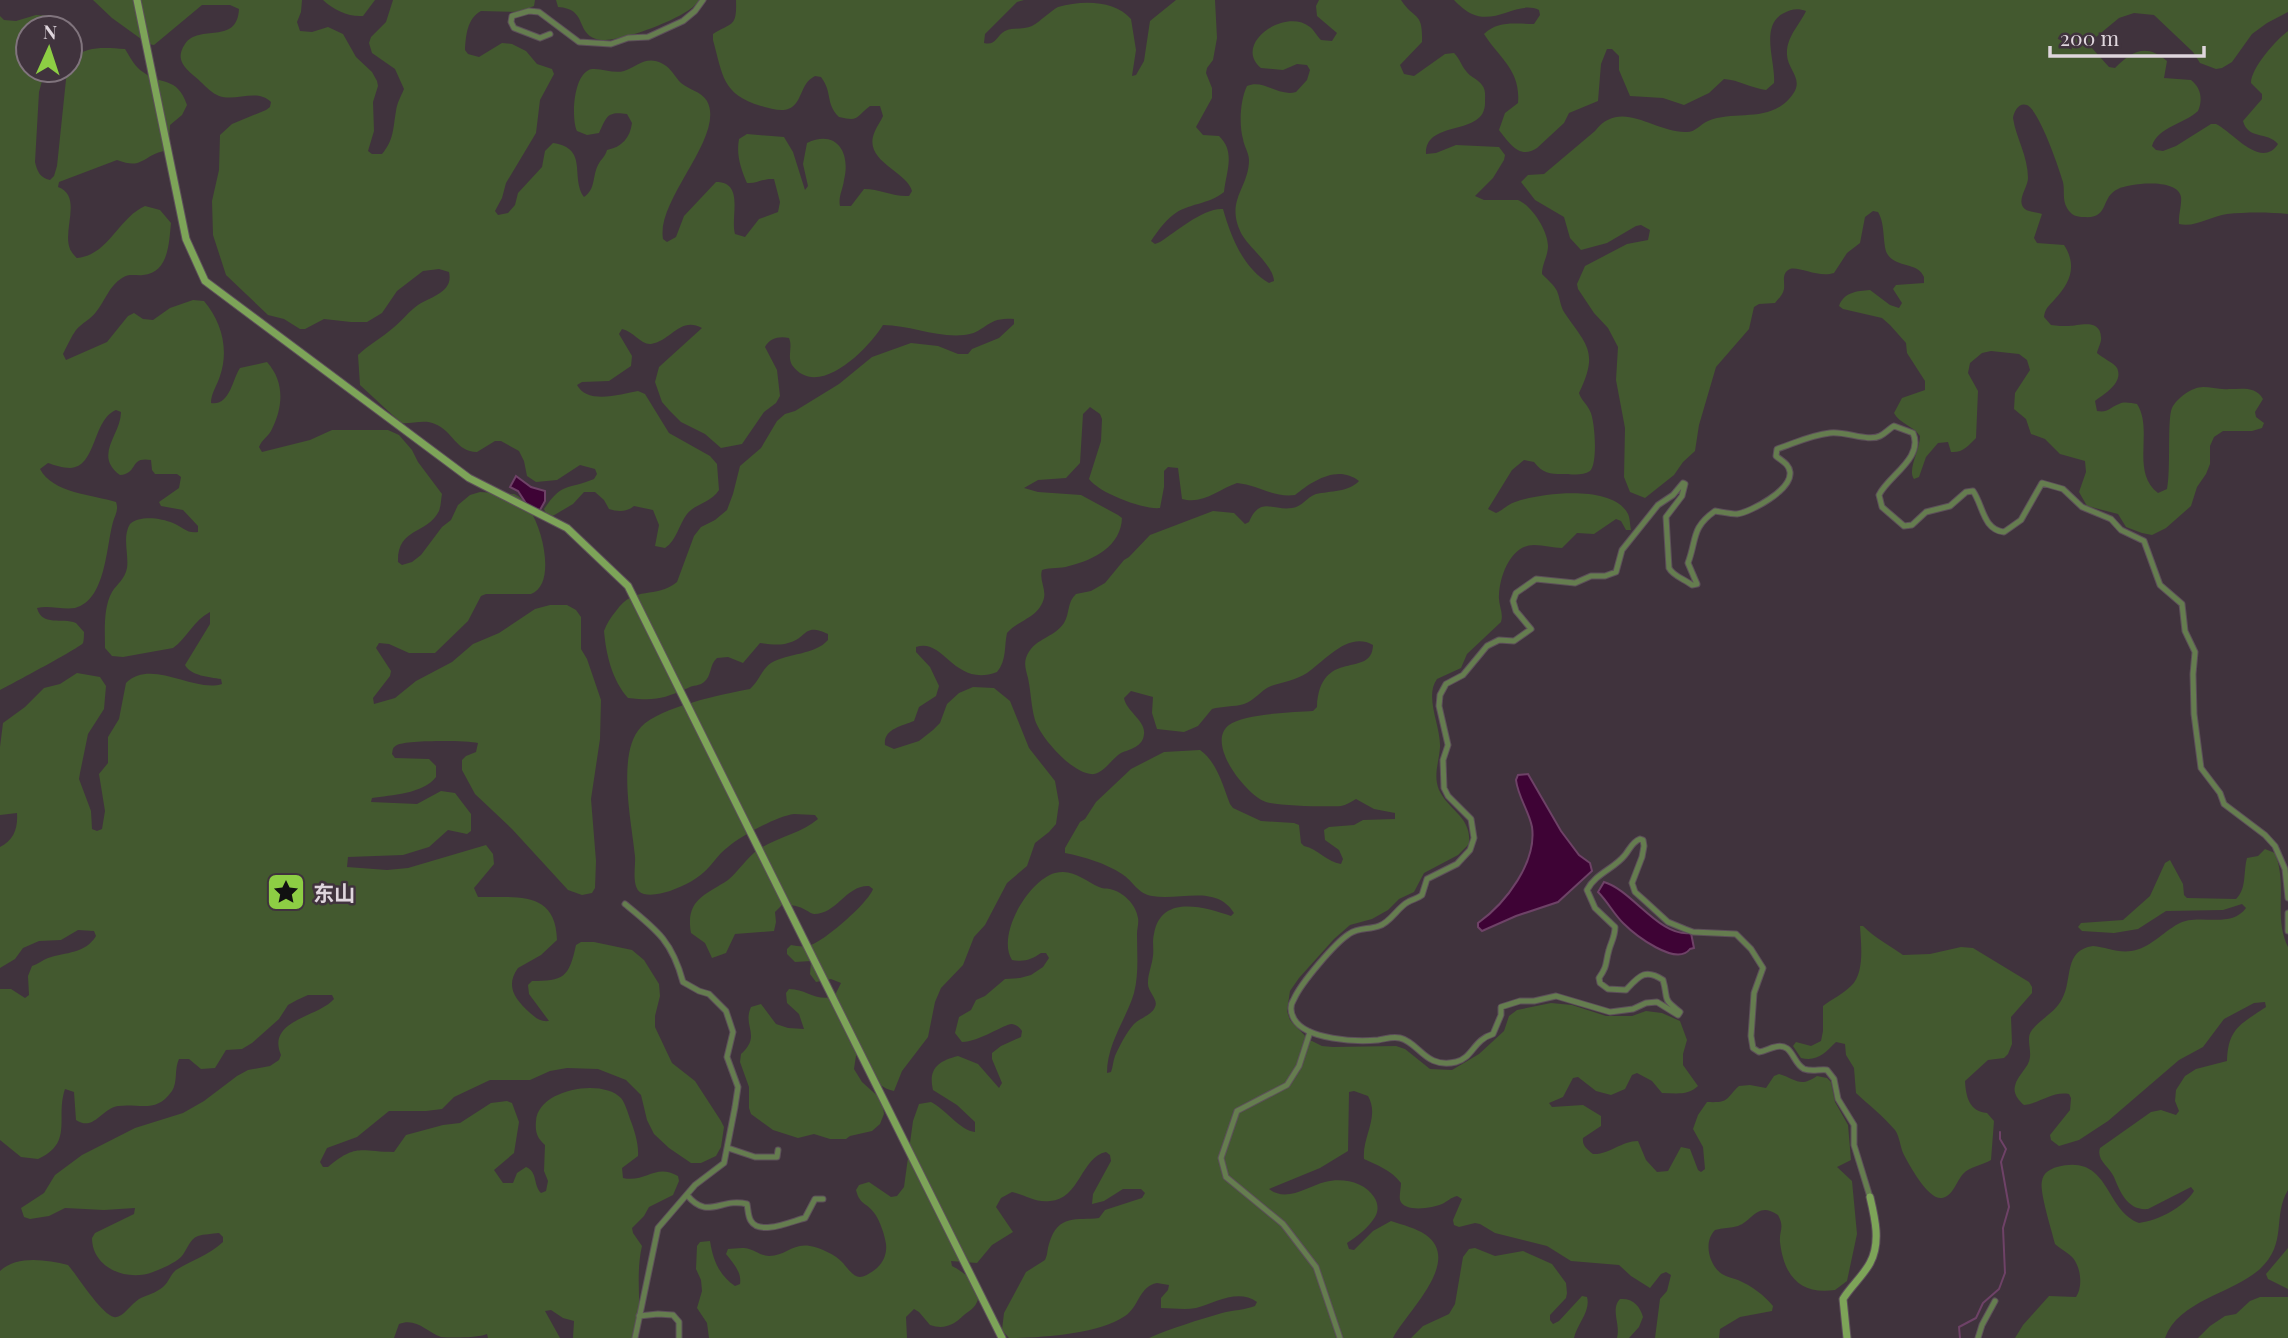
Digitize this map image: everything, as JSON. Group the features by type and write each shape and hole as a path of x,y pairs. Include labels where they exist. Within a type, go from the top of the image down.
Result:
{"street":[{"path":"137,0 186,239 205,281 469,478 567,528 628,586 1002,1338"},
{"path":"550,34 540,38 514,28 512,16 529,11 539,12 579,42 600,45 628,38 648,37 683,21 703,0"},
{"path":"1847,1338 1843,1299 1869,1264 1874,1252 1877,1226 1854,1145 1854,1125 1838,1099 1830,1071 1801,1068 1784,1046 1759,1052 1753,1048 1751,1037 1754,993 1763,968 1757,957 1736,934 1693,932 1676,926 1635,892 1632,883 1644,846 1643,840 1634,841 1618,862 1597,877 1587,890 1595,908 1615,927 1615,937 1608,951 1607,966 1599,978 1600,983 1608,989 1626,990 1644,974 1654,974 1663,980 1665,999 1680,1012 1678,1015 1657,1002 1610,1012 1556,996 1520,1001 1500,1007 1501,1015 1493,1034 1479,1039 1466,1056 1454,1062 1429,1059 1402,1038 1337,1039 1310,1032 1294,1018 1292,1002 1328,954 1349,934 1365,927 1382,925 1407,902 1422,895 1424,885 1432,875 1451,868 1470,850 1474,838 1471,819 1448,796 1444,788 1443,760 1448,745 1439,706 1440,695 1446,684 1463,675 1487,646 1499,640 1514,641 1531,629 1516,611 1513,601 1516,593 1536,579 1575,583 1591,576 1605,576 1616,572 1622,551 1658,505 1673,495 1683,483 1682,496 1666,517 1669,568 1673,574 1697,584 1688,563 1698,528 1715,511 1738,514 1768,502 1788,483 1790,477 1786,463 1776,456 1777,449 1795,440 1823,434 1843,432 1873,438 1880,437 1894,426 1913,433 1915,443 1909,458 1880,495 1882,507 1904,526 1912,525 1926,512 1944,509 1958,501 1966,492 1973,491 1988,523 1993,529 2004,532 2021,520 2032,505 2038,485 2046,483 2063,489 2088,511 2111,519 2121,530 2144,541 2160,585 2184,608 2185,631 2194,649 2194,714 2201,768 2220,793 2224,804 2275,846 2285,869 2288,898"},
{"path":"625,904 659,932 677,960 683,982 709,994 726,1011 733,1032 727,1057 737,1087 724,1163 695,1185 658,1228 635,1338"},
{"path":"2288,913 2288,931"},
{"path":"1310,1032 1299,1066 1287,1085 1237,1111 1221,1158 1226,1177 1283,1224 1316,1267 1340,1338"},
{"path":"728,1148 755,1157 777,1157 778,1150"},
{"path":"687,1195 695,1205 704,1209 739,1202 747,1204 750,1220 754,1225 775,1228 805,1218 815,1199 823,1199"},
{"path":"1978,1338 1996,1301"},
{"path":"639,1317 673,1315 679,1322 679,1338"}],"green space":[{"path":"93,0 302,0 297,22 300,31 312,32 328,27 343,34 356,57 372,72 377,81 373,102 374,131 368,151 382,154 391,139 397,105 404,89 395,69 372,53 369,43 371,37 386,22 393,0 535,0 534,6 519,12 481,11 473,18 467,33 465,50 468,54 479,57 502,43 512,44 526,51 537,64 552,69 554,74 540,100 536,133 506,183 495,211 498,215 508,213 515,205 518,193 542,167 545,151 553,143 571,151 577,164 580,189 584,197 588,194 596,169 607,150 624,141 632,123 627,114 615,113 608,116 599,133 587,135 577,131 574,107 581,78 592,69 620,72 652,61 663,64 681,83 704,98 710,115 700,149 670,205 664,223 663,239 667,242 676,237 684,216 716,182 725,184 733,194 735,234 745,237 759,219 778,212 780,202 774,179 747,183 745,178 738,145 739,139 747,134 784,137 793,152 805,190 808,186 803,164 807,143 817,139 833,141 843,152 845,160 840,206 851,206 864,189 903,196 909,196 912,191 902,177 886,165 874,150 872,141 883,116 880,106 870,106 854,119 839,117 832,107 825,83 821,77 815,76 806,84 796,103 785,110 771,109 748,101 731,89 722,74 713,34 732,23 736,15 736,0 1024,0 1017,2 985,34 984,43 988,44 1005,31 1032,26 1058,7 1098,3 1116,8 1131,19 1136,50 1132,76 1136,75 1144,61 1150,21 1176,0 1215,0 1217,38 1213,60 1206,73 1212,88 1212,98 1196,127 1203,135 1219,136 1224,142 1229,162 1224,192 1173,215 1151,241 1155,244 1160,242 1199,216 1223,209 1234,241 1245,260 1269,283 1274,281 1270,269 1245,239 1237,222 1237,203 1246,179 1249,160 1241,127 1243,98 1247,86 1253,84 1283,92 1296,92 1307,80 1310,70 1307,65 1297,64 1283,70 1261,68 1254,59 1253,49 1257,39 1276,25 1300,22 1310,27 1321,40 1332,41 1337,33 1317,16 1316,6 1319,0 1401,0 1417,17 1422,32 1422,42 1400,65 1404,74 1414,76 1445,54 1454,53 1485,91 1483,112 1476,120 1435,136 1428,143 1426,154 1456,145 1499,147 1505,155 1504,160 1493,178 1475,196 1484,200 1518,200 1529,208 1538,220 1548,246 1542,274 1557,291 1563,309 1588,350 1588,367 1579,393 1590,411 1593,423 1593,467 1585,473 1553,474 1545,472 1534,462 1524,460 1512,470 1488,509 1496,513 1512,503 1541,496 1575,493 1592,495 1608,498 1620,505 1628,514 1631,530 1626,530 1621,521 1616,519 1594,534 1577,533 1562,548 1526,546 1508,562 1500,587 1501,622 1467,654 1461,668 1437,679 1433,686 1432,703 1440,739 1437,785 1467,827 1469,844 1458,855 1424,873 1414,892 1399,899 1388,910 1372,919 1350,925 1334,939 1290,991 1287,1011 1290,1020 1308,1039 1322,1046 1396,1046 1405,1049 1430,1069 1452,1070 1479,1054 1504,1031 1509,1016 1517,1010 1551,1003 1572,1005 1606,1016 1632,1016 1646,1011 1662,1013 1680,1021 1687,1040 1683,1065 1698,1086 1681,1093 1662,1093 1652,1081 1637,1073 1632,1075 1625,1089 1611,1095 1596,1091 1578,1077 1573,1078 1563,1097 1549,1103 1552,1107 1583,1105 1601,1116 1601,1126 1583,1138 1584,1145 1593,1154 1638,1141 1646,1160 1657,1172 1668,1171 1681,1147 1690,1149 1698,1170 1701,1172 1705,1169 1703,1147 1693,1129 1707,1102 1724,1101 1739,1086 1766,1088 1774,1076 1779,1074 1802,1082 1817,1076 1827,1078 1831,1082 1835,1102 1848,1125 1851,1160 1837,1167 1852,1181 1857,1234 1847,1281 1835,1290 1823,1291 1803,1286 1796,1281 1785,1265 1782,1254 1781,1223 1778,1215 1771,1211 1760,1211 1743,1224 1715,1230 1709,1241 1709,1253 1717,1270 1757,1291 1773,1306 1772,1311 1740,1317 1720,1329 1719,1338 1655,1338 1660,1299 1667,1291 1671,1275 1666,1272 1661,1274 1650,1288 1619,1265 1571,1261 1547,1246 1495,1233 1480,1224 1459,1227 1454,1225 1453,1220 1462,1199 1457,1196 1432,1207 1407,1207 1400,1200 1401,1183 1397,1178 1384,1168 1364,1159 1371,1104 1368,1096 1354,1091 1349,1092 1348,1151 1320,1168 1269,1189 1276,1193 1290,1194 1332,1181 1359,1184 1374,1197 1377,1209 1369,1225 1347,1243 1349,1249 1354,1250 1373,1231 1391,1221 1426,1235 1436,1246 1438,1259 1435,1273 1393,1338 1149,1338 1226,1312 1255,1306 1257,1302 1250,1298 1234,1296 1196,1308 1161,1308 1161,1298 1169,1285 1157,1283 1146,1288 1130,1312 1114,1322 1069,1334 1009,1338 1002,1330 1004,1313 1026,1272 1045,1260 1049,1244 1058,1227 1069,1220 1099,1218 1105,1210 1142,1198 1145,1193 1141,1189 1123,1189 1104,1201 1092,1204 1093,1194 1111,1161 1106,1152 1091,1161 1074,1186 1060,1199 1040,1201 1012,1192 1001,1198 996,1207 1013,1232 992,1245 977,1263 951,1261 952,1266 972,1281 978,1292 974,1307 953,1324 944,1327 930,1325 914,1309 906,1317 907,1338 709,1338 707,1323 697,1308 702,1291 696,1269 697,1246 700,1242 710,1241 718,1266 735,1286 740,1284 740,1276 726,1254 728,1249 747,1248 769,1256 798,1246 814,1247 836,1257 858,1277 871,1272 882,1263 886,1247 882,1229 875,1214 860,1199 856,1190 859,1185 869,1182 891,1197 897,1196 904,1187 913,1121 919,1104 931,1102 964,1128 975,1132 975,1122 957,1105 933,1090 933,1071 945,1060 958,1056 978,1064 999,1088 1002,1083 992,1053 1021,1037 1020,1028 1009,1024 976,1039 962,1042 955,1033 959,1017 971,1010 976,1000 1005,979 1031,975 1043,967 1049,958 1046,953 1041,953 1027,960 1012,960 1008,949 1012,923 1035,886 1055,873 1068,872 1100,888 1120,893 1132,903 1137,913 1136,986 1110,1052 1107,1073 1111,1072 1115,1056 1128,1031 1155,1007 1148,982 1153,937 1158,921 1174,908 1197,907 1231,916 1234,913 1226,904 1208,896 1147,895 1109,867 1065,853 1065,848 1080,822 1096,802 1131,769 1164,752 1200,750 1215,768 1233,808 1261,821 1299,825 1301,843 1304,846 1341,864 1343,859 1339,850 1325,840 1324,830 1329,827 1354,825 1363,820 1395,819 1395,813 1374,809 1356,799 1343,806 1266,802 1248,790 1239,779 1231,768 1222,744 1223,733 1236,721 1269,714 1313,711 1317,707 1320,688 1327,676 1336,670 1364,661 1370,655 1373,645 1355,642 1337,649 1307,673 1267,688 1248,703 1212,709 1198,726 1184,732 1157,729 1152,713 1153,697 1131,691 1124,698 1144,729 1143,738 1139,745 1121,753 1095,774 1083,772 1066,761 1043,736 1035,720 1025,665 1033,646 1064,623 1071,600 1076,594 1091,591 1105,583 1150,535 1213,511 1234,513 1245,524 1262,507 1296,507 1316,494 1345,489 1359,481 1351,476 1334,474 1317,480 1295,495 1273,493 1237,483 1204,498 1190,500 1182,499 1178,468 1168,467 1164,471 1160,508 1144,506 1122,500 1102,490 1089,479 1101,441 1102,419 1100,414 1090,407 1083,414 1080,463 1066,478 1038,480 1024,488 1038,492 1081,495 1122,518 1117,536 1105,550 1088,560 1066,567 1042,570 1044,598 1041,605 1007,633 1004,658 997,672 982,675 970,673 934,649 916,647 916,652 930,667 939,686 936,696 919,707 914,721 894,729 885,740 885,745 894,749 919,741 940,723 947,704 959,693 973,687 994,688 1010,701 1029,748 1055,781 1059,803 1056,824 1035,843 1027,866 1007,883 985,925 974,937 963,965 941,988 935,1002 928,1037 902,1071 894,1091 876,1080 857,1049 854,1069 862,1082 882,1100 884,1114 880,1124 872,1131 846,1139 830,1139 814,1134 798,1138 773,1130 751,1114 749,1087 740,1062 741,1054 751,1036 751,1007 761,1004 776,1024 804,1029 799,1014 787,1003 786,993 789,989 827,998 834,997 841,983 831,979 816,982 810,974 811,961 795,962 787,954 787,949 791,945 808,946 824,938 855,912 873,889 869,886 854,890 822,913 814,914 797,906 782,905 775,912 774,931 735,934 726,953 712,958 705,943 691,933 691,912 694,905 705,894 728,880 759,849 805,828 818,819 815,815 794,814 769,822 734,843 692,881 670,891 644,894 635,884 627,771 633,739 650,720 692,702 750,689 771,663 816,649 828,640 828,634 810,630 785,644 760,643 743,663 728,657 717,658 707,680 702,683 665,697 646,699 628,698 622,691 611,666 604,631 614,613 630,598 661,590 677,582 694,536 701,527 727,510 740,466 761,448 777,421 785,414 795,411 839,384 872,357 911,343 938,346 958,354 968,354 972,349 999,338 1014,324 1014,319 997,320 964,335 944,335 883,325 867,346 842,367 815,377 803,375 792,365 789,338 772,340 765,347 777,370 780,396 776,403 764,412 742,444 721,448 705,434 681,422 669,410 662,402 655,382 659,367 702,328 694,325 681,327 651,344 622,329 619,334 632,356 631,366 609,381 582,382 577,385 589,395 605,397 638,391 645,394 669,433 710,456 717,464 719,490 712,498 687,514 665,548 655,546 659,525 653,510 634,506 622,511 609,509 595,492 584,492 573,504 551,517 544,509 556,494 594,479 597,474 595,469 580,465 557,480 536,482 527,476 519,451 501,441 495,441 477,452 464,449 435,424 401,423 360,385 358,355 389,332 415,307 444,290 450,279 449,272 439,269 423,271 397,291 382,313 367,322 324,319 305,329 268,315 226,275 213,235 212,201 219,170 220,135 232,124 266,110 271,102 259,96 216,95 184,67 181,57 185,44 191,38 232,27 237,20 239,9 230,5 202,5 154,45 148,44 112,18"},
{"path":"323,0 375,0 363,16 357,16 342,12"},
{"path":"556,0 699,0 683,14 652,28 605,40 590,36 578,16 558,7"},
{"path":"1454,0 2288,0 2288,12 2252,34 2232,62 2222,68 2216,69 2200,63 2193,52 2154,15 2134,13 2119,18 2090,42 2091,47 2109,67 2115,68 2127,57 2140,51 2159,55 2167,61 2164,78 2191,80 2199,90 2201,98 2198,111 2160,134 2152,146 2156,150 2163,151 2176,146 2211,124 2216,124 2247,147 2264,153 2271,151 2278,144 2249,131 2243,121 2262,99 2262,94 2251,83 2255,70 2271,47 2288,31 2288,214 2227,214 2197,223 2179,224 2181,197 2178,191 2172,187 2153,184 2118,189 2112,193 2098,215 2076,216 2065,205 2061,175 2048,140 2032,109 2024,104 2017,108 2013,118 2027,170 2028,181 2022,205 2028,211 2042,214 2034,238 2037,243 2064,245 2070,259 2068,280 2061,293 2046,309 2044,317 2051,325 2088,324 2100,331 2101,340 2097,353 2117,368 2118,378 2112,388 2095,401 2097,411 2106,411 2123,403 2137,404 2144,426 2145,473 2150,484 2158,493 2167,489 2172,408 2177,400 2190,391 2203,387 2248,389 2257,392 2263,399 2255,412 2256,417 2264,423 2262,428 2252,431 2223,431 2214,437 2210,446 2210,464 2197,487 2191,506 2166,528 2152,535 2142,533 2126,527 2118,514 2087,506 2079,492 2086,472 2085,461 2060,454 2045,439 2031,434 2026,419 2014,409 2015,393 2030,370 2027,360 2019,354 1991,351 1982,353 1970,363 1968,373 1978,391 1976,438 1965,448 1955,452 1951,452 1948,442 1938,443 1926,457 1919,477 1914,479 1912,470 1920,436 1894,413 1902,398 1925,390 1925,381 1907,353 1906,343 1882,318 1839,306 1848,295 1870,290 1890,305 1899,308 1902,303 1893,289 1896,285 1924,283 1921,272 1897,262 1888,255 1880,217 1878,212 1873,211 1865,217 1860,243 1847,253 1834,273 1790,269 1784,275 1783,293 1775,303 1754,307 1749,329 1716,367 1699,425 1695,451 1674,475 1645,498 1630,492 1624,477 1625,428 1616,380 1618,347 1577,284 1585,266 1627,244 1648,240 1650,230 1641,225 1636,226 1607,243 1581,250 1570,238 1564,217 1535,200 1521,182 1528,175 1544,174 1605,122 1616,117 1638,119 1673,131 1688,132 1718,118 1761,114 1780,106 1789,99 1796,86 1797,81 1788,61 1787,49 1806,11 1797,9 1787,12 1776,19 1772,26 1770,45 1774,83 1766,90 1724,79 1709,93 1684,105 1663,98 1630,96 1619,70 1619,56 1612,49 1607,49 1601,64 1598,101 1569,113 1564,123 1537,148 1525,152 1515,148 1499,130 1505,113 1518,103 1518,92 1513,73 1484,34 1501,25 1534,24 1540,15 1539,10 1523,8 1481,17 1467,11"},
{"path":"0,16 4,20 14,21 14,84 41,84 35,162 44,178 50,180 57,166 66,84 84,84 84,51 97,48 125,49 140,70 178,89 187,105 182,115 170,125 169,142 164,151 132,164 117,160 59,182 58,187 65,191 71,206 68,241 70,250 77,258 97,250 127,219 145,206 160,210 171,223 163,263 152,273 122,278 110,289 99,308 74,333 63,354 66,360 107,342 128,316 134,313 143,319 153,320 170,308 193,300 204,301 219,327 224,346 223,366 211,403 217,403 226,396 240,368 267,362 277,378 280,403 276,421 259,447 262,452 310,440 332,430 388,430 399,435 412,450 442,494 440,509 434,519 402,543 398,562 402,565 421,555 442,527 451,520 458,505 470,495 480,492 514,494 523,500 531,512 543,543 544,575 540,587 531,594 481,596 468,621 435,653 409,653 389,644 379,643 376,648 391,671 373,698 374,704 395,698 416,681 452,662 473,644 499,633 535,609 550,605 567,605 576,610 581,617 581,649 601,700 600,739 591,799 596,861 595,888 592,893 582,895 568,890 512,829 475,794 462,770 462,760 476,752 478,743 471,742 423,741 397,745 392,754 395,758 429,759 436,766 436,777 423,787 397,795 372,798 371,802 417,804 441,791 455,793 471,814 471,831 467,834 448,830 429,847 403,855 348,857 347,867 387,870 408,868 486,845 493,854 494,864 474,888 478,897 531,900 541,904 549,912 555,924 557,940 541,955 518,968 512,981 513,992 520,1002 541,1020 549,1021 529,994 528,985 532,981 551,980 563,975 571,965 576,945 581,942 594,942 632,950 644,960 659,984 660,996 655,1027 672,1063 695,1081 724,1127 721,1147 716,1156 701,1163 691,1163 654,1134 647,1120 641,1095 626,1080 598,1069 567,1068 550,1071 530,1080 490,1080 454,1097 442,1109 389,1111 357,1137 327,1148 320,1162 323,1167 328,1167 338,1159 359,1150 394,1152 406,1135 460,1123 491,1103 507,1101 512,1103 519,1122 514,1153 494,1170 503,1183 513,1183 517,1173 526,1167 532,1172 541,1193 546,1191 548,1181 544,1171 545,1145 538,1137 536,1128 539,1110 547,1101 572,1090 586,1088 612,1092 624,1103 638,1147 638,1156 622,1168 623,1178 638,1178 663,1172 678,1176 679,1181 673,1195 649,1207 632,1228 642,1246 638,1338 573,1338 574,1321 551,1310 545,1311 560,1338 488,1338 487,1334 458,1338 441,1337 416,1324 405,1322 399,1324 394,1338 0,1338 0,1271 7,1266 32,1260 68,1265 103,1309 117,1317 139,1299 163,1287 176,1270 223,1242 219,1233 198,1236 192,1240 181,1257 168,1266 143,1275 122,1274 104,1265 94,1248 92,1238 95,1233 134,1214 135,1208 65,1208 49,1216 30,1219 24,1217 21,1208 44,1193 55,1175 82,1155 135,1128 183,1113 237,1076 248,1070 270,1066 279,1060 281,1055 278,1043 287,1027 334,999 332,995 308,995 288,1005 279,1019 252,1043 242,1049 226,1050 215,1068 201,1069 189,1059 179,1059 172,1091 160,1103 118,1106 93,1121 82,1123 76,1120 74,1092 65,1089 60,1137 49,1153 38,1159 21,1157 0,1140 0,989 11,989 25,998 29,995 28,976 32,966 48,958 75,952 92,942 96,936 94,931 78,930 61,940 39,941 23,948 15,959 0,968 0,847 12,837 17,818 17,813 0,815 0,747 3,723 25,707 44,688 60,684 77,673 100,677 106,686 104,709 88,734 79,779 91,811 92,829 97,831 102,829 105,811 99,774 108,763 108,737 119,719 126,683 136,676 148,674 211,686 222,684 221,679 196,674 185,665 210,624 210,612 173,648 123,657 112,656 105,648 107,605 112,592 126,572 126,534 130,524 139,519 157,519 198,532 198,526 183,510 161,506 159,502 179,488 181,477 177,474 155,474 151,460 140,460 126,474 120,475 112,467 108,452 121,412 116,410 102,423 90,452 79,466 67,468 48,463 40,469 46,477 64,488 116,502 117,505 103,571 93,595 75,608 37,608 43,618 48,620 76,623 84,632 83,643 0,690"},
{"path":"2265,849 2275,853 2279,865 2281,924 2288,947 2288,1190 2283,1200 2277,1240 2269,1259 2248,1278 2182,1315 2165,1338 2015,1338 2049,1296 2076,1297 2080,1288 2076,1262 2055,1244 2042,1193 2045,1174 2057,1167 2074,1165 2087,1168 2097,1175 2119,1207 2139,1223 2177,1208 2194,1191 2191,1187 2148,1209 2130,1204 2101,1160 2100,1148 2151,1112 2161,1110 2176,1115 2179,1111 2175,1101 2176,1090 2185,1076 2196,1069 2227,1061 2233,1034 2243,1023 2266,1007 2265,1002 2254,1003 2224,1019 2203,1047 2179,1060 2108,1121 2079,1140 2059,1146 2051,1140 2050,1135 2070,1110 2069,1094 2057,1094 2024,1105 2016,1096 2015,1089 2018,1078 2029,1061 2030,1033 2062,999 2070,967 2077,953 2093,946 2121,951 2138,950 2178,924 2195,920 2223,920 2239,915 2246,908 2242,904 2223,910 2166,911 2138,929 2114,933 2082,931 2078,927 2081,923 2123,920 2150,896 2165,863 2170,860 2187,898 2236,899 2243,885 2247,858 2258,856"},
{"path":"1860,926 1903,955 1930,954 1961,947 1973,948 2029,982 2032,987 2032,993 2011,1017 2012,1044 2008,1054 2004,1058 1988,1060 1965,1081 1972,1106 1987,1113 1994,1121 1991,1160 1966,1172 1946,1197 1931,1194 1904,1155 1895,1130 1856,1093 1854,1068 1846,1055 1845,1044 1836,1042 1812,1059 1801,1058 1793,1046 1796,1042 1811,1046 1821,1041 1823,1006 1845,992 1858,974 1861,958"},
{"path":"1475,1248 1495,1256 1523,1251 1552,1264 1566,1283 1567,1293 1566,1298 1550,1315 1553,1324 1582,1296 1587,1297 1587,1307 1574,1338 1411,1338 1423,1326 1449,1314 1455,1304 1463,1257 1469,1249"},
{"path":"2288,1248 2288,1289 2268,1279 2266,1274"},
{"path":"2260,1297 2288,1297 2288,1338 2198,1338 2225,1316 2236,1314 2250,1301"},
{"path":"1620,1299 1635,1303 1643,1317 1639,1327 1629,1338 1617,1338 1616,1307"}],"shaded area":[{"path":"516,476 531,487 545,491 545,501 540,510 529,508 518,491 510,487"},
{"path":"1528,774 1561,831 1579,855 1590,863 1592,871 1558,902 1482,931 1478,923 1509,893 1530,854 1532,827 1516,780 1518,775"},
{"path":"1604,882 1625,894 1668,928 1680,933 1691,933 1694,948 1684,954 1666,952 1637,935 1619,919 1598,892"}],"waterway":[{"path":"1960,1338 1959,1327 1976,1318 1983,1303 1999,1289 2005,1273 2003,1228 2009,1207 2001,1162 2006,1149 2000,1139 2000,1132"}],"place":[{"name":"东山","path":"286,892"}]}
